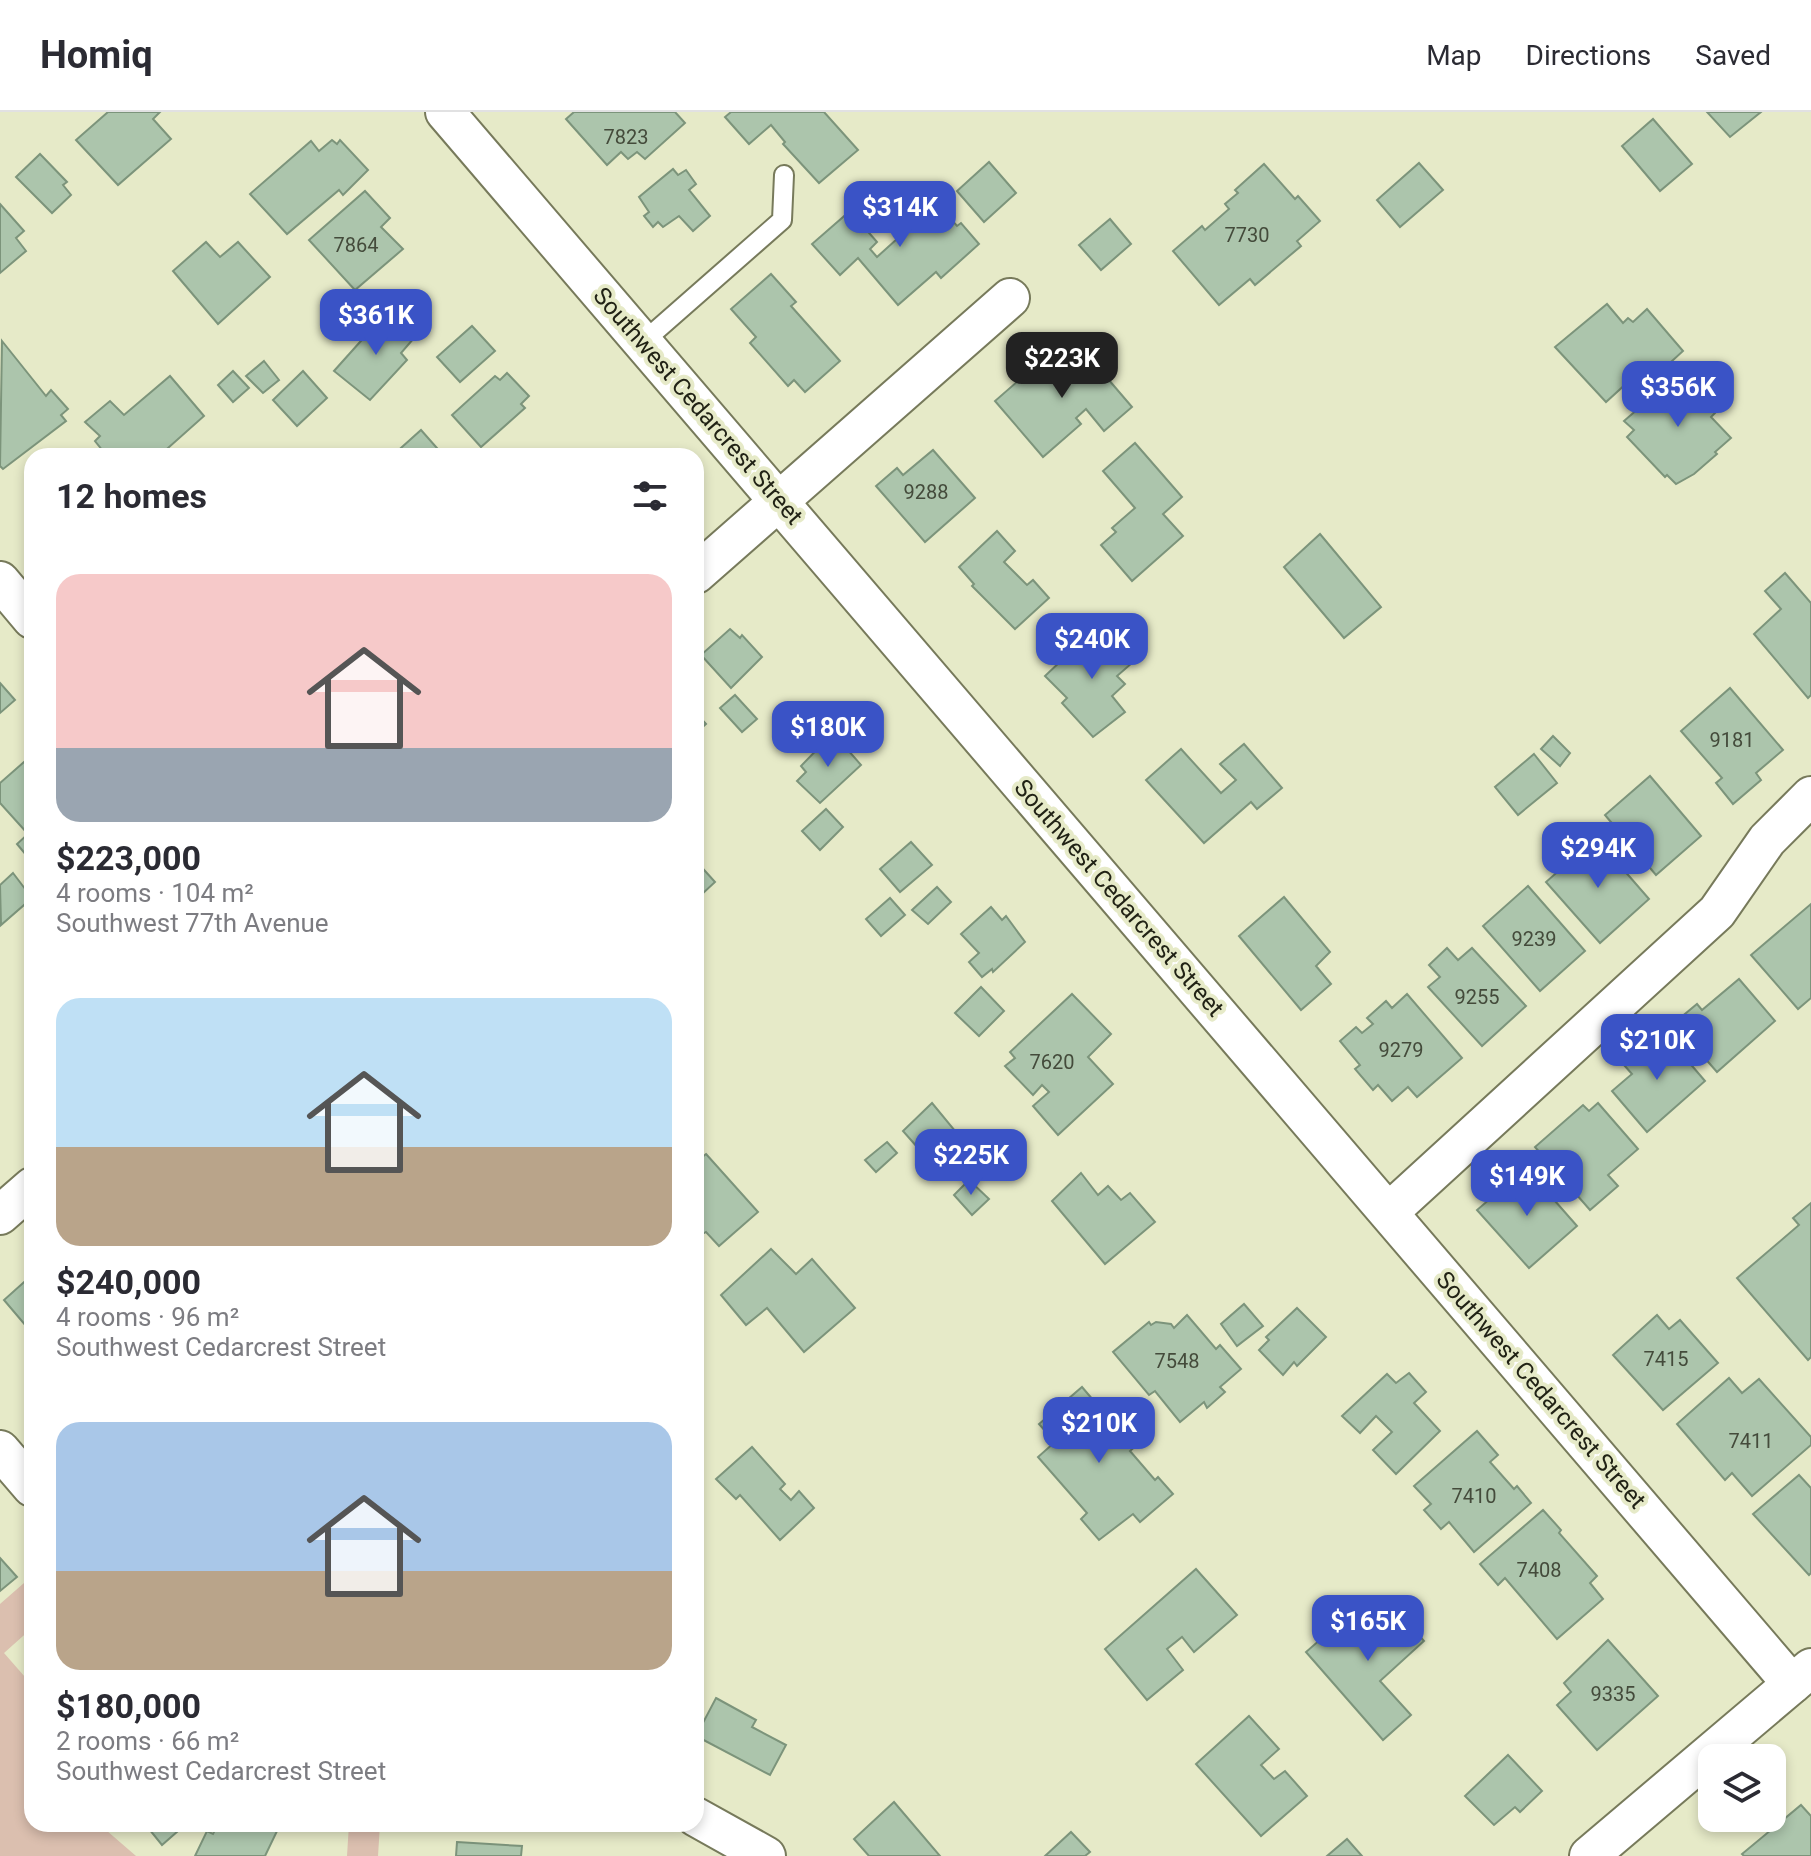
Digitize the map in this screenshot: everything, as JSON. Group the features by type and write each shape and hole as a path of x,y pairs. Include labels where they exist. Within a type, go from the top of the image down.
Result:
{"street":[{"name":"Southwest Cedarcrest Street","path":"445,112 1389,1212 1802,1676"},
{"path":"704,567 1010,298"},
{"path":"0,581 24,610"},
{"path":"1389,1212 1717,912 1767,840 1811,796"},
{"path":"0,1215 24,1194"},
{"path":"0,1450 24,1478"},
{"path":"1589,1856 1802,1676"},
{"path":"704,1821 766,1856"}],"lane":[{"path":"643,342 782,220 784,175"}],"shaded area":[{"path":"24,1583 24,1635 4,1653 24,1676 24,1832 108,1832 136,1856 0,1856 0,1604"},
{"path":"348,1832 380,1832 378,1856 347,1856"}],"building":[{"path":"108,112 160,112 153,119 171,139 118,185 76,140"},
{"path":"574,112 675,112 685,123 645,159 637,152 628,159 621,152 607,165 566,119"},
{"path":"731,112 824,112 858,150 819,183 783,144 785,142 771,125 749,144 725,117"},
{"path":"1707,112 1761,112 1730,137"},
{"path":"1653,119 1692,164 1660,191 1622,146"},
{"path":"332,140 337,144 340,140 368,170 343,195 339,190 287,234 250,194 311,141 319,151"},
{"path":"40,154 67,182 63,185 71,195 52,213 16,177"},
{"path":"989,162 1016,193 984,222 957,191"},
{"path":"1419,163 1443,190 1400,227 1377,200"},
{"path":"1264,164 1295,199 1298,196 1320,221 1297,241 1301,246 1255,285 1250,279 1219,305 1173,251 1202,226 1205,230 1229,209 1225,204 1238,193 1235,190"},
{"path":"673,169 678,175 686,170 696,184 689,190 710,216 693,231 679,216 663,227 658,222 653,227 644,216 649,212 639,197"},
{"path":"365,191 390,218 381,227 403,249 355,290 309,240"},
{"path":"931,196 957,226 961,223 979,244 941,278 936,272 898,305 858,258 840,275 812,244 850,211 877,242 870,249 877,257 897,239 894,236 915,217 912,214"},
{"path":"0,204 24,231 16,238 26,251 0,273"},
{"path":"1110,219 1131,244 1101,270 1079,245"},
{"path":"206,242 220,257 238,242 270,277 218,324 173,271"},
{"path":"771,274 796,302 791,306 840,361 805,392 794,380 788,386 750,343 756,337 731,309"},
{"path":"1607,304 1623,323 1628,318 1633,322 1647,309 1683,351 1649,382 1639,372 1606,402 1555,347"},
{"path":"386,313 414,338 401,353 407,360 370,400 334,371"},
{"path":"472,326 495,351 460,382 437,357"},
{"path":"2,341 46,396 51,390 68,409 61,415 66,421 31,448 24,448 24,453 3,469 0,466"},
{"path":"1078,344 1132,407 1104,431 1086,409 1076,418 1081,424 1043,457 995,401 1033,368 1037,374 1048,364 1051,367"},
{"path":"264,361 279,380 263,393 246,376"},
{"path":"1684,369 1719,409 1711,417 1731,438 1694,474 1676,484 1667,475 1665,477 1627,437 1634,430 1624,421"},
{"path":"233,371 249,388 233,402 218,385"},
{"path":"303,371 327,398 297,426 273,400"},
{"path":"507,373 529,396 521,404 525,408 481,447 452,415 495,376 500,380"},
{"path":"170,376 204,416 168,448 101,448 95,441 100,436 85,422 110,401 124,415"},
{"path":"421,430 437,448 401,448"},
{"path":"1135,443 1182,497 1163,514 1183,536 1132,581 1101,545 1116,532 1112,528 1135,508 1103,471"},
{"path":"933,450 975,498 925,542 876,486 897,468 903,475"},
{"path":"997,531 1015,551 1004,562 1027,585 1033,580 1049,598 1015,629 972,586 974,584 959,567"},
{"path":"1320,534 1381,607 1344,638 1284,567"},
{"path":"1785,573 1811,603 1811,695 1808,698 1754,634 1781,609 1765,591"},
{"path":"1099,625 1132,663 1117,676 1125,684 1112,696 1125,712 1093,737 1062,703 1067,698 1045,676"},
{"path":"730,629 740,638 742,635 762,657 731,688 704,658 704,652"},
{"path":"0,683 15,700 0,713"},
{"path":"1730,688 1783,750 1756,773 1761,780 1733,804 1716,783 1722,778 1681,731"},
{"path":"735,695 757,719 742,732 720,708"},
{"path":"833,733 861,765 820,803 797,781 806,772 801,766"},
{"path":"1553,736 1570,753 1560,766 1541,749"},
{"path":"1244,744 1282,788 1257,809 1251,802 1204,843 1146,780 1181,749 1221,793 1236,780 1220,764"},
{"path":"1534,754 1557,783 1518,815 1495,787"},
{"path":"24,762 24,830 0,803 0,783"},
{"path":"1650,776 1701,836 1656,875 1605,815"},
{"path":"826,809 843,827 820,850 802,831"},
{"path":"24,838 24,852 17,844"},
{"path":"1596,838 1649,899 1600,943 1546,882"},
{"path":"911,842 932,865 900,892 880,869"},
{"path":"704,870 715,882 704,892"},
{"path":"13,873 24,887 24,905 1,925 0,885"},
{"path":"1528,886 1585,951 1540,991 1483,926"},
{"path":"937,887 951,902 928,924 912,910"},
{"path":"1284,897 1330,952 1316,966 1331,984 1301,1010 1239,936"},
{"path":"890,898 905,915 881,936 866,919"},
{"path":"1811,904 1811,998 1798,1009 1751,955"},
{"path":"991,907 1002,920 1006,916 1025,942 993,972 992,969 982,977 969,962 979,953 961,934"},
{"path":"1447,948 1458,960 1472,948 1526,1006 1482,1046 1428,987 1440,977 1429,965"},
{"path":"1739,979 1775,1021 1717,1072 1674,1023 1697,1004 1702,1010"},
{"path":"981,987 1004,1011 979,1036 955,1013"},
{"path":"1072,994 1111,1034 1088,1057 1113,1084 1058,1135 1033,1106 1049,1092 1042,1085 1033,1095 1005,1066 1015,1058 1010,1052"},
{"path":"1407,994 1462,1058 1417,1097 1408,1087 1392,1101 1378,1085 1373,1090 1355,1069 1360,1065 1340,1041 1356,1027 1362,1033 1373,1024 1367,1018 1386,1001 1392,1008"},
{"path":"1663,1032 1705,1081 1647,1132 1612,1091 1632,1074 1624,1065"},
{"path":"932,1103 956,1132 926,1157 903,1131"},
{"path":"1598,1103 1638,1149 1608,1175 1618,1186 1590,1210 1535,1147 1583,1105 1589,1111"},
{"path":"887,1142 897,1153 876,1172 865,1160"},
{"path":"706,1154 758,1212 719,1246 704,1233"},
{"path":"1526,1168 1577,1226 1529,1268 1477,1210"},
{"path":"1081,1173 1098,1195 1108,1186 1121,1200 1130,1193 1155,1222 1105,1264 1052,1201"},
{"path":"969,1180 989,1199 972,1215 954,1195"},
{"path":"1811,1203 1811,1357 1808,1360 1737,1278 1799,1225 1793,1218"},
{"path":"771,1249 796,1274 812,1259 855,1308 804,1352 767,1308 746,1325 721,1295"},
{"path":"24,1282 24,1324 4,1300"},
{"path":"1244,1304 1263,1326 1237,1346 1221,1324"},
{"path":"1297,1308 1326,1337 1297,1366 1294,1362 1283,1375 1259,1350 1269,1340 1266,1337"},
{"path":"1187,1315 1216,1349 1220,1345 1241,1369 1220,1387 1225,1392 1207,1408 1204,1402 1180,1422 1155,1391 1149,1395 1113,1352 1149,1322 1151,1325 1156,1322 1171,1324 1174,1328"},
{"path":"1657,1315 1669,1329 1680,1320 1718,1363 1663,1410 1613,1355"},
{"path":"1409,1373 1426,1392 1414,1403 1440,1431 1396,1474 1373,1450 1392,1432 1376,1416 1360,1433 1342,1416 1387,1374 1396,1383"},
{"path":"1729,1378 1742,1393 1759,1379 1811,1437 1811,1445 1752,1496 1732,1473 1725,1480 1677,1424"},
{"path":"1082,1387 1099,1407 1104,1403 1138,1444 1130,1451 1155,1480 1158,1477 1173,1494 1140,1522 1133,1514 1099,1540 1081,1519 1087,1513 1038,1457 1055,1442 1039,1424"},
{"path":"1477,1431 1498,1455 1490,1462 1531,1503 1474,1552 1449,1522 1441,1529 1424,1510 1431,1504 1414,1486"},
{"path":"752,1447 785,1484 780,1489 791,1500 799,1491 814,1508 780,1540 740,1495 736,1499 716,1479"},
{"path":"1799,1475 1811,1488 1809,1575 1753,1514"},
{"path":"1543,1510 1597,1576 1590,1583 1603,1599 1557,1639 1505,1578 1498,1585 1480,1564"},
{"path":"0,1558 17,1577 0,1591"},
{"path":"1196,1569 1237,1615 1194,1652 1182,1637 1167,1649 1183,1670 1147,1700 1105,1649"},
{"path":"1388,1600 1424,1641 1380,1681 1411,1715 1383,1740 1306,1652 1354,1610 1365,1621"},
{"path":"1608,1640 1658,1696 1597,1750 1557,1705 1571,1692 1564,1683"},
{"path":"716,1698 756,1720 752,1727 786,1745 770,1775 704,1740 704,1721"},
{"path":"1249,1716 1279,1749 1261,1765 1274,1779 1285,1771 1307,1796 1261,1836 1196,1764"},
{"path":"1508,1755 1542,1791 1520,1812 1515,1807 1494,1825 1465,1796"},
{"path":"894,1802 940,1856 869,1856 854,1839"},
{"path":"1801,1805 1811,1816 1811,1856 1742,1854 1768,1832 1786,1832 1786,1817"},
{"path":"151,1832 177,1832 162,1845"},
{"path":"207,1832 277,1832 265,1856 195,1856"},
{"path":"1071,1832 1090,1852 1085,1856 1045,1856"},
{"path":"1347,1839 1362,1856 1327,1856"},
{"path":"457,1842 522,1846 521,1856 456,1856"}]}
